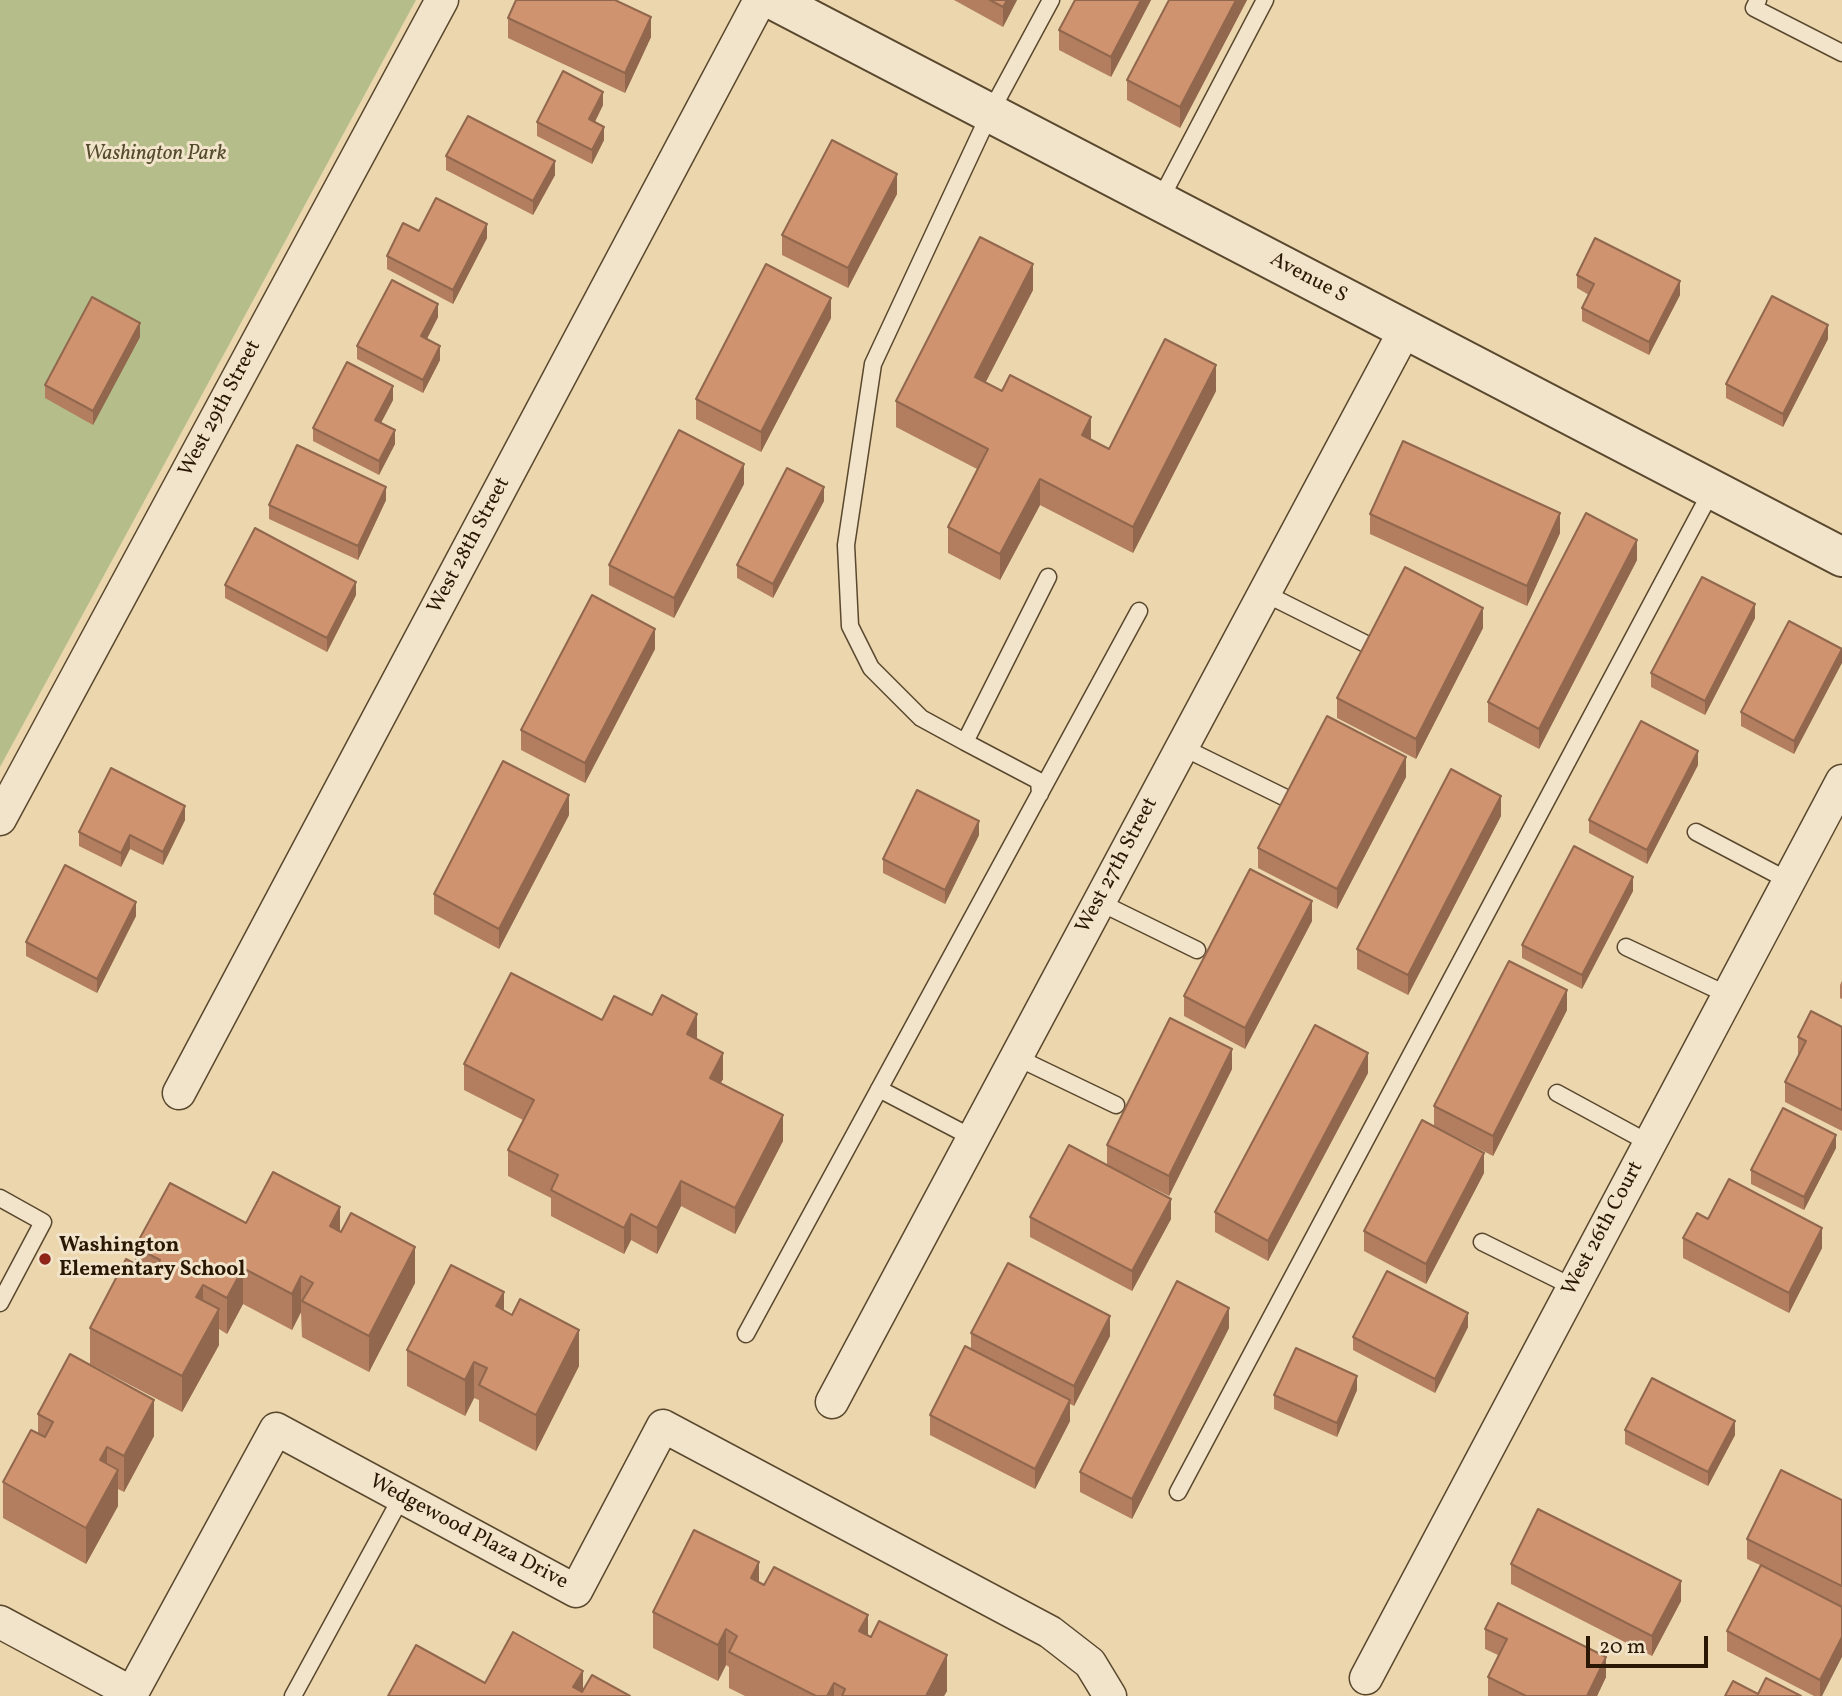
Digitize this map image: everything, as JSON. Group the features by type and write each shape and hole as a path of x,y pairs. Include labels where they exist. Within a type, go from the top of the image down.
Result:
{"street":[{"name":"West 29th Street","path":"0,818 442,0"},
{"name":"West 28th Street","path":"179,1093 760,0"},
{"name":"Avenue S","path":"774,0 1842,557"},
{"name":"West 27th Street","path":"832,1402 1405,330"},
{"name":"West 26th Court","path":"1366,1678 1842,781"},
{"name":"Wedgewood Plaza Drive","path":"0,1622 135,1694 276,1429 576,1591 663,1426 1050,1632 1090,1663 1111,1696"}],"lane":[{"path":"1040,794 1039,781 921,719 871,668 850,626 846,545 873,364 990,113 1051,0"},
{"path":"1158,202 1265,0"},
{"path":"1758,0 1754,8 1842,53"},
{"path":"1178,1492 1712,490"},
{"path":"965,742 1048,577"},
{"path":"1264,593 1364,643"},
{"path":"746,1334 1139,611"},
{"path":"1182,747 1290,800"},
{"path":"1696,832 1788,881"},
{"path":"1099,902 1197,950"},
{"path":"1626,947 1728,995"},
{"path":"1016,1057 1116,1105"},
{"path":"879,1089 973,1138"},
{"path":"1557,1093 1649,1143"},
{"path":"0,1198 43,1222 0,1303"},
{"path":"1482,1242 1573,1287"},
{"path":"293,1696 401,1498"}],"green space":[{"name":"Washington Park","path":"0,0 416,0 0,767"}],"building":[{"path":"516,0 615,0 651,17 625,73 508,18"},
{"path":"990,0 1007,0 1003,7"},
{"path":"1075,0 1141,0 1111,57 1059,30"},
{"path":"1169,0 1236,0 1180,107 1127,80"},
{"path":"563,71 603,92 589,119 604,127 592,150 537,122"},
{"path":"468,116 555,161 533,201 446,156"},
{"path":"832,140 897,174 848,268 782,235"},
{"path":"436,198 487,224 453,290 387,256 403,223 419,231"},
{"path":"980,237 1033,264 975,377 1002,391 1010,375 1091,417 1082,435 1109,449 1165,339 1216,365 1133,527 1040,479 1000,554 948,527 988,449 896,401"},
{"path":"1595,238 1680,281 1649,342 1582,308 1594,284 1577,275"},
{"path":"766,264 831,298 761,432 696,399"},
{"path":"392,280 438,304 421,336 440,346 423,380 357,346"},
{"path":"1772,296 1828,325 1783,414 1726,384"},
{"path":"92,297 140,323 93,411 45,385"},
{"path":"347,362 393,386 375,420 395,430 379,461 313,428"},
{"path":"679,430 744,464 674,598 609,565"},
{"path":"1403,441 1560,513 1527,586 1370,514"},
{"path":"297,445 386,487 358,546 269,505"},
{"path":"787,468 824,487 773,584 737,565"},
{"path":"1586,513 1637,540 1539,729 1488,702"},
{"path":"255,528 356,582 327,638 225,585"},
{"path":"1405,567 1483,608 1416,739 1337,698"},
{"path":"1702,577 1755,604 1705,701 1651,673"},
{"path":"592,595 655,629 585,763 521,730"},
{"path":"1789,621 1842,649 1794,741 1741,712"},
{"path":"1327,716 1406,757 1337,889 1258,848"},
{"path":"1641,721 1698,751 1647,850 1589,820"},
{"path":"503,761 569,795 499,929 434,894"},
{"path":"111,768 185,806 163,852 130,835 121,853 79,832"},
{"path":"1451,769 1501,796 1408,975 1357,949"},
{"path":"917,790 979,821 945,890 883,859"},
{"path":"1574,846 1633,877 1582,975 1522,945"},
{"path":"65,865 136,902 97,979 26,942"},
{"path":"1250,869 1312,901 1245,1028 1184,996"},
{"path":"1509,961 1567,990 1493,1136 1434,1106"},
{"path":"511,973 602,1020 614,996 652,1015 662,995 697,1014 687,1034 723,1053 710,1078 783,1115 735,1208 681,1181 657,1228 631,1214 624,1228 551,1190 558,1175 508,1150 534,1100 464,1064"},
{"path":"1811,1011 1842,1027 1842,1110 1785,1082 1806,1041 1798,1037"},
{"path":"1170,1018 1232,1049 1169,1176 1107,1145"},
{"path":"1315,1025 1368,1053 1268,1241 1215,1212"},
{"path":"1783,1108 1836,1135 1804,1197 1751,1170"},
{"path":"1422,1120 1484,1153 1426,1264 1364,1231"},
{"path":"1069,1145 1171,1199 1132,1271 1030,1217"},
{"path":"273,1172 340,1207 330,1226 341,1232 351,1213 415,1247 369,1336 302,1301 313,1283 301,1276 292,1294 243,1268 227,1298 203,1285 196,1297 219,1309 182,1376 90,1328 126,1259 153,1273 160,1260 135,1247 170,1183 246,1223"},
{"path":"1729,1179 1822,1228 1789,1293 1683,1238 1697,1213 1708,1219"},
{"path":"1008,1263 1110,1316 1074,1386 971,1333"},
{"path":"451,1265 504,1292 496,1306 512,1315 520,1299 579,1330 536,1415 479,1385 487,1368 474,1362 465,1380 407,1350"},
{"path":"1387,1271 1468,1313 1435,1379 1353,1337"},
{"path":"1177,1281 1229,1308 1132,1499 1080,1472"},
{"path":"965,1346 1070,1400 1035,1469 930,1415"},
{"path":"1296,1348 1357,1376 1337,1423 1274,1395"},
{"path":"70,1354 154,1400 124,1456 107,1447 100,1460 118,1470 86,1528 3,1482 31,1430 45,1437 53,1422 38,1414"},
{"path":"1652,1378 1735,1421 1708,1472 1625,1430"},
{"path":"1781,1470 1842,1500 1842,1586 1747,1539"},
{"path":"1538,1509 1681,1581 1652,1636 1511,1564"},
{"path":"694,1530 759,1562 751,1578 764,1585 774,1567 868,1615 859,1631 871,1637 879,1621 947,1655 926,1696 842,1696 845,1689 834,1683 827,1696 816,1696 729,1652 737,1636 726,1629 718,1645 653,1612"},
{"path":"1761,1565 1842,1607 1842,1637 1820,1680 1727,1631"},
{"path":"1498,1603 1606,1657 1587,1696 1526,1696 1488,1677 1507,1639 1485,1629"},
{"path":"513,1632 583,1671 573,1687 582,1692 592,1675 630,1696 388,1696 416,1645 485,1683"},
{"path":"1766,1678 1801,1696 1725,1696 1733,1681 1758,1694"}],"place":[{"name":"Washington Elementary School","path":"45,1259"}]}
